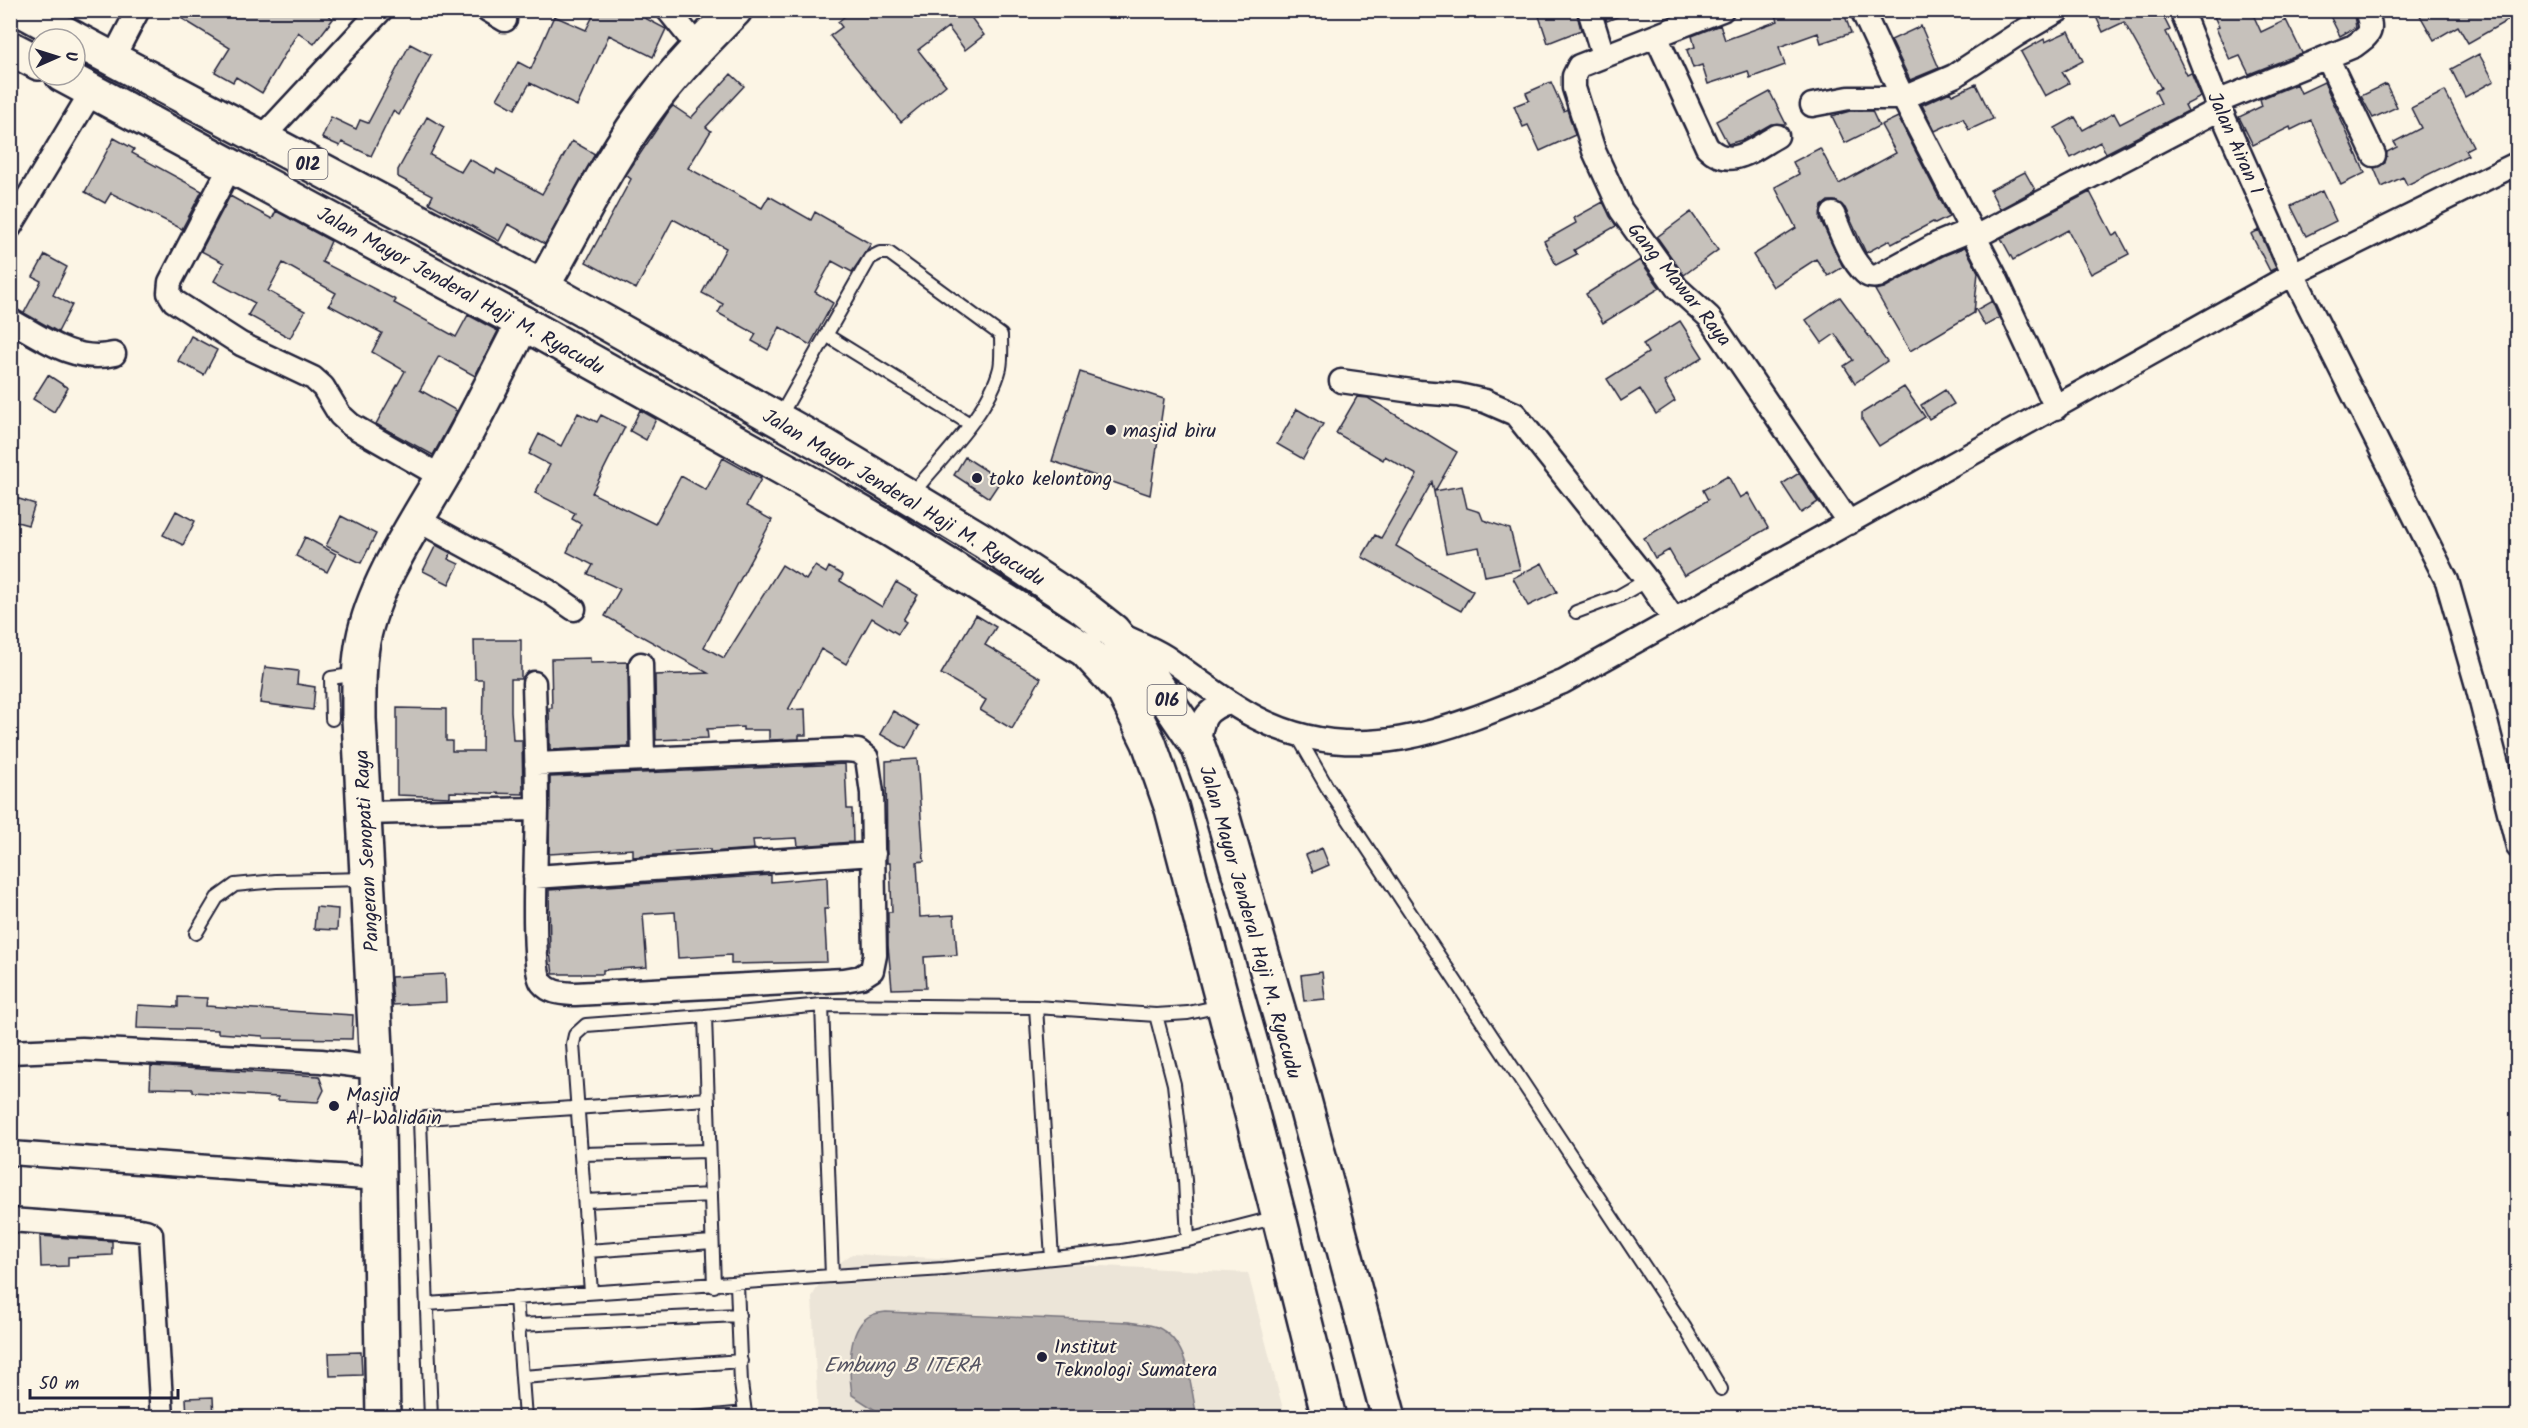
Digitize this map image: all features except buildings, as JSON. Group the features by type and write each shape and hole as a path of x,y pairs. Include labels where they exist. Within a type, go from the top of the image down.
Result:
{"main road":[{"name":"Jalan Mayor Jenderal Haji M. Ryacudu","path":"22,10 53,27"},
{"path":"542,287 617,154 654,100 698,47 735,10"},
{"name":"Jalan Mayor Jenderal Haji M. Ryacudu","path":"87,46 542,287 910,495 1069,598 1113,631 1153,680 1198,746 1220,807 1303,1096 1389,1418"},
{"path":"10,48 27,57"},
{"name":"Jalan Mayor Jenderal Haji M. Ryacudu","path":"84,87 523,323 891,530 1085,650 1124,692 1149,743 1172,809 1329,1418"},
{"name":"Pangeran Senopati Raya","path":"382,1418 377,1068 359,719 359,674 363,640 374,605 416,519 442,477 523,323"},
{"path":"891,530 910,495"}],"street":[{"path":"112,60 138,10"},
{"path":"261,139 381,10"},
{"path":"668,10 698,47"},
{"path":"1589,10 1603,55"},
{"name":"Gang Mawar Raya","path":"1722,10 1579,66 1574,76 1574,88 1594,151 1621,210 1677,288 1709,316 1849,523"},
{"path":"1862,10 1903,98 1973,233 2056,408"},
{"path":"1812,105 1849,98 1903,98 1954,76 2059,10"},
{"name":"Jalan Airan I","path":"2181,10 2218,106 2294,274 2447,581 2476,682 2517,847"},
{"path":"1833,214 1865,274 1871,277 1886,272 1937,244 1973,233 2218,106 2354,46 2368,36 2372,28 2366,10"},
{"path":"1656,36 1707,147 1717,157 1730,159 1741,156 1777,136"},
{"path":"2327,57 2374,155"},
{"path":"10,227 92,91"},
{"path":"1113,631 1164,656 1229,702 1259,719 1297,735 1373,744 1417,736 1496,710 1563,682 2294,274 2517,163"},
{"path":"231,165 170,282 169,293 174,301 241,344 313,378 323,387 340,415 351,425 442,477"},
{"path":"10,320 63,350 80,356 98,358 114,354"},
{"path":"1341,381 1458,395 1485,401 1515,414 1647,580 1674,620"},
{"path":"416,519 548,591 574,609"},
{"path":"641,664 643,759"},
{"path":"534,683 537,967 541,982 553,992 575,994 844,980 861,977 872,970 875,955 872,793 867,758 858,751 536,764"},
{"path":"1198,746 1205,716 1215,706 1229,702"},
{"path":"364,813 537,809"},
{"path":"535,877 874,854"},
{"path":"10,1052 82,1049 321,1061 377,1068"},
{"path":"10,1153 380,1179"},
{"path":"10,1220 133,1229 147,1231 151,1234 162,1418"}],"lane":[{"path":"778,420 870,258 880,253 889,253 1001,335 1000,366 991,392 970,424 910,495"},
{"path":"826,335 970,424"},
{"path":"1576,612 1619,596 1647,580"},
{"path":"332,719 331,678 359,674"},
{"path":"1297,735 1339,807 1685,1328 1721,1389"},
{"path":"196,933 217,898 235,885 276,881 367,879"},
{"path":"591,1292 573,1044 574,1035 586,1025 822,1005 1036,1007 1156,1015 1188,1013 1222,1006"},
{"path":"822,1005 832,1276"},
{"path":"1036,1007 1052,1258"},
{"path":"1156,1015 1174,1084 1185,1180 1188,1240"},
{"path":"705,1016 714,1286"},
{"path":"431,1418 420,1120 707,1099"},
{"path":"581,1154 709,1150"},
{"path":"585,1201 711,1195"},
{"path":"427,1304 714,1286 944,1269 1052,1258 1188,1240 1279,1217"},
{"path":"588,1251 712,1242"},
{"path":"694,1418 745,1415 737,1284"},
{"path":"516,1298 525,1418"},
{"path":"518,1325 739,1315"},
{"path":"522,1377 741,1361"}],"shaded area":[{"name":"Institut Teknologi Sumatera","path":"852,1254 1248,1273 1285,1417 818,1417 812,1297 825,1273"}],"water":[{"name":"Embung B ITERA","path":"886,1312 1129,1322 1157,1327 1168,1334 1182,1354 1187,1366 1197,1417 886,1417 852,1395 850,1356 858,1327 869,1316"}],"place":[{"name":"masjid biru","path":"1111,430"},
{"name":"toko kelontong","path":"977,478"},
{"name":"Masjid Al-Walidain","path":"334,1106"},
{"name":"Institut Teknologi Sumatera","path":"1042,1357"}]}
